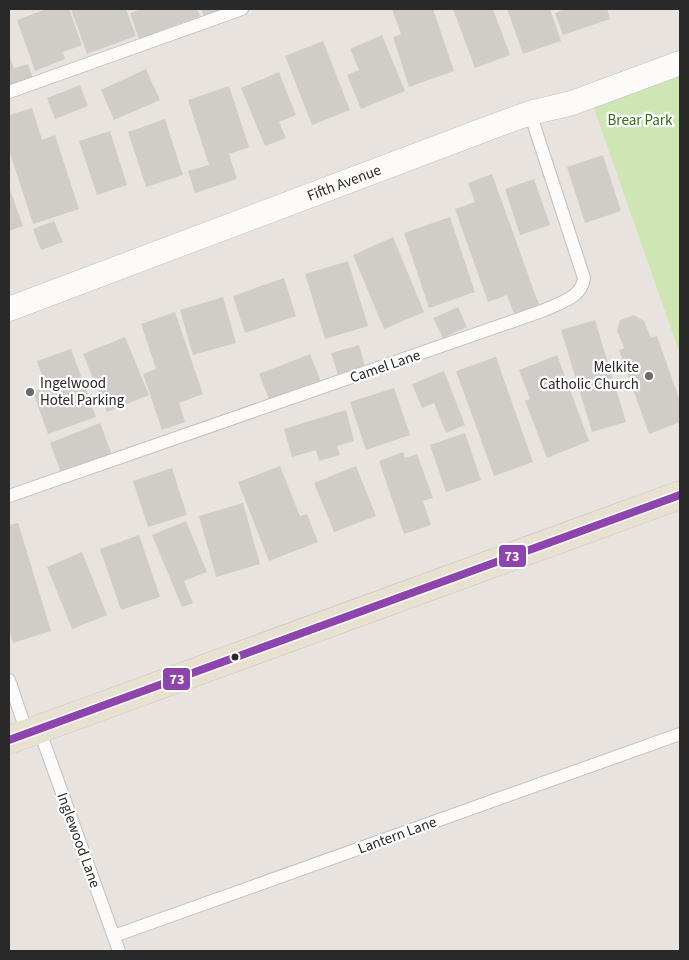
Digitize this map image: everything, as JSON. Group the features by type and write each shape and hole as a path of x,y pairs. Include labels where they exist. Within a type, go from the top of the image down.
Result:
{"main road":[{"path":"25,734 680,495"}],"street":[{"name":"Fifth Avenue","path":"9,309 530,113 572,103 680,63"}],"lane":[{"path":"9,92 242,9"},
{"name":"Camel Lane","path":"9,496 542,311 577,294 583,288 584,278 530,113"},
{"name":"Inglewood Lane","path":"9,680 25,734 119,951"},
{"name":"Lantern Lane","path":"114,936 680,734"}],"green space":[{"name":"Brear Park","path":"680,63 680,354 590,97"}],"building":[{"path":"46,9 69,9 82,45 63,52 65,59 35,71 17,20"},
{"path":"71,9 126,9 136,36 87,54"},
{"path":"142,9 197,9 200,16 139,39 130,13"},
{"path":"201,9 225,9 204,16"},
{"path":"392,9 433,9 454,71 409,87 393,37 401,34"},
{"path":"453,9 493,9 510,55 475,68"},
{"path":"507,9 550,9 561,41 523,54"},
{"path":"565,9 607,9 610,19 563,35 555,13"},
{"path":"382,35 405,91 361,109 347,75 359,70 350,49"},
{"path":"323,41 350,110 312,125 285,56"},
{"path":"9,55 14,68 28,64 33,78 9,86"},
{"path":"146,69 160,100 114,120 101,90"},
{"path":"279,72 296,115 279,122 286,138 265,146 241,88"},
{"path":"80,85 88,106 55,119 47,98"},
{"path":"229,86 249,147 229,154 237,179 195,193 188,171 209,165 188,100"},
{"path":"32,108 42,140 55,135 79,209 33,224 9,150 9,115"},
{"path":"165,119 183,175 146,187 128,132"},
{"path":"110,131 127,185 97,195 79,141"},
{"path":"603,155 621,211 585,223 567,167"},
{"path":"492,174 539,305 514,314 507,295 488,302 455,209 475,202 468,183"},
{"path":"534,179 550,225 520,235 505,189"},
{"path":"9,187 23,226 9,231"},
{"path":"450,217 475,292 429,308 404,233"},
{"path":"54,221 63,242 41,250 33,229"},
{"path":"393,237 424,312 384,329 353,255"},
{"path":"348,261 368,326 325,339 305,274"},
{"path":"284,278 296,316 245,333 233,296"},
{"path":"223,297 236,343 193,355 180,310"},
{"path":"458,307 467,327 443,338 433,318"},
{"path":"175,312 203,394 179,403 185,422 162,430 143,374 156,369 141,324"},
{"name":"Melkite Catholic Church","path":"634,315 644,321 651,338 657,336 680,401 680,422 649,434 619,350 624,348 617,330 620,320"},
{"path":"595,320 626,422 592,432 561,330"},
{"path":"125,337 149,395 107,412 83,354"},
{"path":"359,345 365,366 338,375 331,353"},
{"path":"71,349 96,417 48,434 33,392 46,387 37,361"},
{"path":"310,354 322,384 271,404 259,374"},
{"path":"557,355 589,441 547,458 525,401 530,399 519,370"},
{"path":"496,357 533,462 494,476 456,371"},
{"path":"444,371 465,425 446,433 434,403 422,408 412,384"},
{"path":"394,388 410,435 366,450 350,402"},
{"path":"346,410 354,441 337,446 340,455 319,461 316,450 292,457 284,429"},
{"path":"100,423 112,455 62,475 50,443"},
{"path":"465,433 481,480 446,492 430,445"},
{"path":"403,452 405,458 417,454 433,498 423,501 431,525 404,534 379,461"},
{"path":"280,466 300,516 307,514 318,542 269,561 238,482"},
{"path":"356,466 376,516 334,532 314,483"},
{"path":"172,468 187,515 148,527 133,481"},
{"path":"243,503 260,564 216,577 199,516"},
{"path":"186,521 207,572 184,581 193,603 182,607 152,535"},
{"path":"18,523 51,631 13,643 9,629 9,525"},
{"path":"139,535 160,597 121,610 100,549"},
{"path":"82,552 107,615 72,629 47,567"}],"transit line":[{"name":"73","path":"9,740 680,495"}],"place":[{"name":"Melkite Catholic Church","path":"649,376"},
{"name":"Ingelwood Hotel Parking","path":"30,392"}]}
